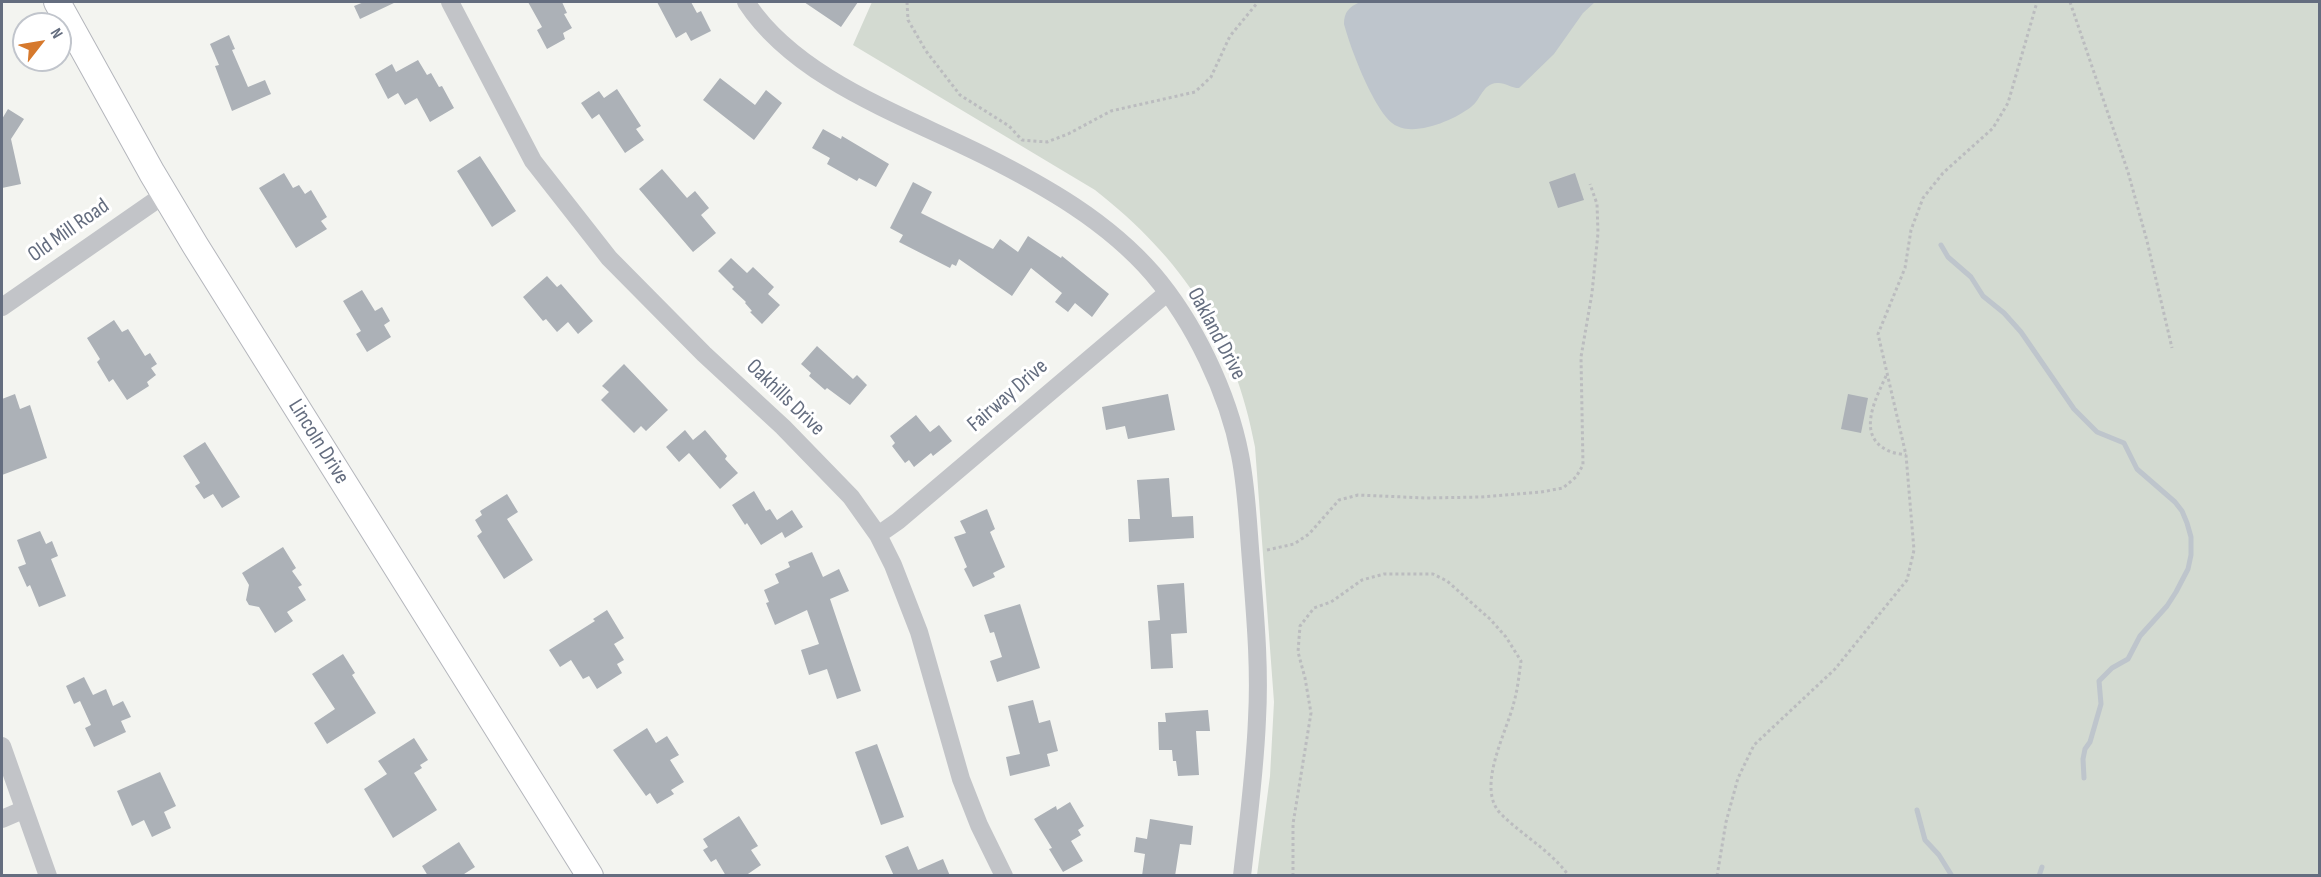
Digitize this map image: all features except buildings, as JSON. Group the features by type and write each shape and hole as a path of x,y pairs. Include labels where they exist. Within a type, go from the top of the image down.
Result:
{"street":[{"name":"Lincoln Drive","path":"57,2 165,194 261,352 590,876"},
{"name":"Oakhills Drive","path":"450,2 533,161 609,258 704,354 783,427 851,497 878,535 893,565 919,632 968,796 979,825 1004,876"},
{"name":"Oakland Drive","path":"746,2 788,50 820,73 1004,166 1078,208 1136,256 1167,292 1185,319 1201,348 1229,416 1240,455 1250,550 1257,653 1257,718 1242,876"},
{"name":"Old Mill Road","path":"2,308 165,194"},
{"name":"Fairway Drive","path":"878,535 898,521 1167,292"},
{"path":"2,746 48,876"},
{"path":"2,819 23,810"}],"path":[{"path":"907,2 908,20 926,51 960,95 1009,126 1023,140 1047,142 1068,134 1111,111 1195,92 1211,77 1230,36 1258,2"},
{"path":"1717,876 1726,822 1738,778 1754,745 1835,669 1907,580 1914,550 1906,455 1878,334 1905,268 1911,230 1923,198 1943,173 1993,128 2008,103 2037,2"},
{"path":"2070,2 2128,172 2148,241 2172,348"},
{"path":"1250,550 1272,549 1294,544 1309,534 1339,500 1358,495 1426,498 1481,497 1563,488 1576,477 1583,465 1581,357 1592,293 1598,233 1597,204 1590,184"},
{"path":"1887,374 1872,408 1870,427 1876,441 1887,450 1906,455"},
{"path":"1293,876 1293,824 1311,713 1298,652 1300,626 1314,608 1331,602 1362,580 1384,574 1407,572 1433,574 1447,580 1490,618 1506,637 1521,661 1514,703 1494,764 1490,788 1492,802 1500,814 1552,856 1569,876"}],"shaded area":[{"path":"872,2 2319,2 2319,875 1257,875 1270,776 1274,702 1255,447 1246,407 1219,335 1179,272 1154,243 1095,190 853,45"},
{"path":"1360,2 1595,2 1583,13 1554,54 1519,88 1500,83 1492,84 1464,112 1425,128 1405,129 1389,120 1381,110 1352,48 1344,24 1345,16 1348,10"}],"waterway":[{"path":"1941,245 1948,257 1971,277 1983,296 2004,313 2021,332 2074,409 2097,432 2124,443 2137,469 2175,502 2182,511 2191,537 2188,569 2176,592 2167,606 2140,636 2128,659 2112,668 2099,681 2101,704 2090,742 2085,749 2084,778"},
{"path":"1917,810 1925,840 1939,855 1952,876"},
{"path":"2039,876 2042,867"}]}
